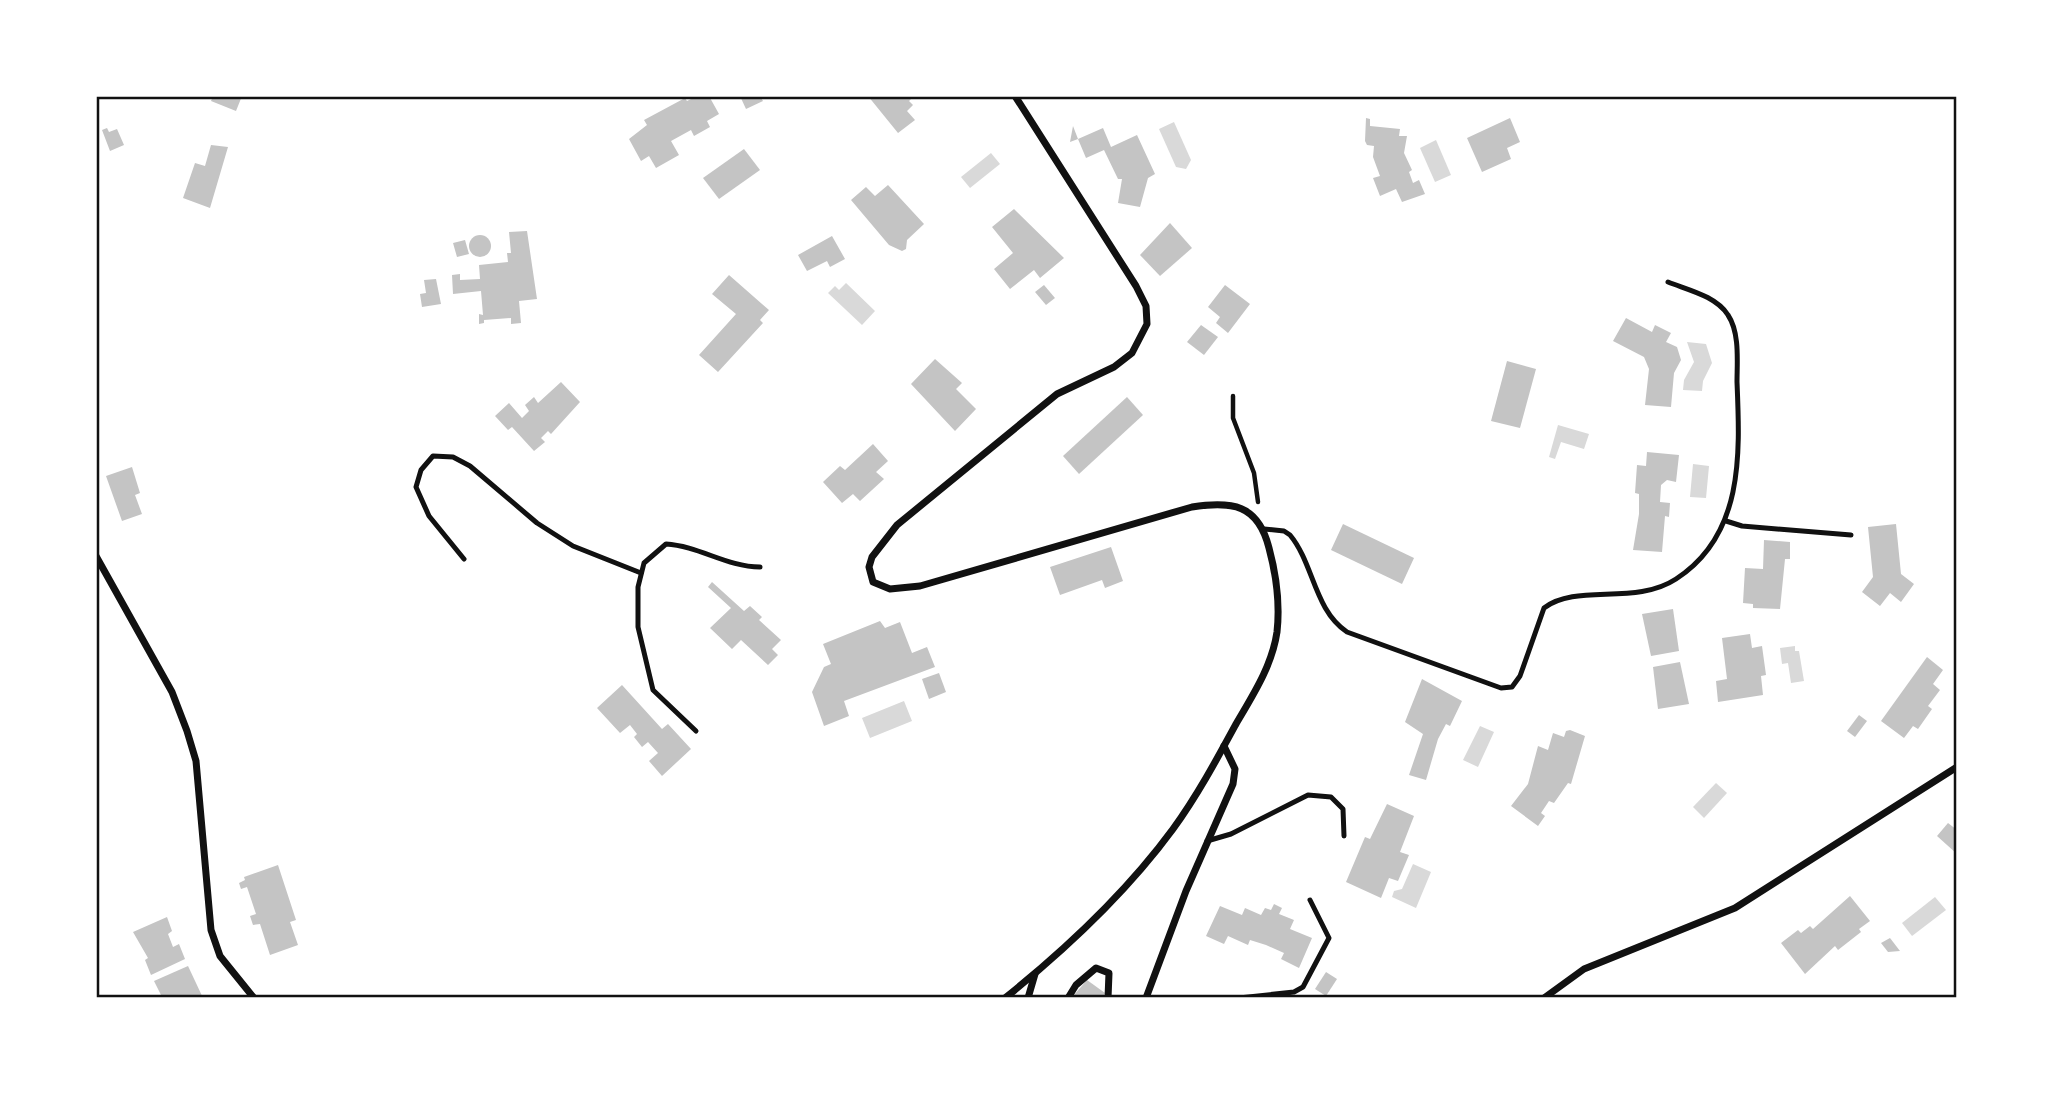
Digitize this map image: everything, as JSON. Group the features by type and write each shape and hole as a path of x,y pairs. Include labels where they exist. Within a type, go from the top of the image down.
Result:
{"street":[{"path":"1004,998 1035,974 1096,918 1173,829 1261,681 1277,633 1276,592 1264,529 1254,516 1238,507 1219,503 1192,507 920,586 890,589 873,582 869,567 872,557 897,526 1057,394 1114,367 1132,353 1147,324 1146,306 1136,286 1047,142 1015,96"},
{"path":"96,555 172,692 187,731 196,761 211,930 220,956 254,998"},
{"path":"1146,998 1235,776 1233,761 1224,746"},
{"path":"1544,998 1584,969 1735,908 1957,766"},
{"path":"1068,998 1076,985 1097,968 1109,973 1108,998"},
{"path":"1028,998 1035,974"}],"lane":[{"path":"1264,529 1283,531 1290,535 1326,611 1336,625 1347,632 1501,688 1512,687 1520,677 1538,620 1544,608 1554,600 1631,594 1674,581 1698,563 1726,521 1732,502 1740,447 1736,336 1729,316 1720,306 1668,282"},
{"path":"464,559 429,516 416,487 421,470 433,456 453,457 470,466 537,523 573,546 641,573"},
{"path":"1726,521 1742,526 1852,535"},
{"path":"696,731 653,690 638,627 644,562 666,544 686,545 746,567 760,567"},
{"path":"1207,841 1231,834 1308,794 1331,797 1343,809 1344,836"},
{"path":"1239,998 1294,992 1303,987 1329,938 1310,900"}],"path":[{"path":"1233,396 1233,418 1254,473 1259,497 1254,516"}],"shaded area":[{"path":"1174,122 1191,160 1186,169 1176,167 1159,129"},
{"path":"1436,140 1451,175 1435,182 1420,148"},
{"path":"991,153 1000,164 970,188 961,177"},
{"path":"846,283 875,311 862,325 828,293 835,286 839,290"},
{"path":"1687,342 1706,344 1712,363 1703,381 1702,391 1683,390 1684,380 1694,362"},
{"path":"1558,425 1589,434 1584,449 1561,442 1555,459 1549,457"},
{"path":"1693,464 1709,466 1706,498 1690,497"},
{"path":"1795,646 1795,651 1799,651 1804,681 1791,683 1788,663 1782,664 1780,648"},
{"path":"904,701 912,721 870,738 862,718"},
{"path":"1480,726 1494,732 1478,767 1463,760"},
{"path":"1716,783 1727,793 1704,818 1693,807"},
{"path":"1413,864 1431,872 1416,908 1392,897 1394,891 1402,889"},
{"path":"1935,897 1946,910 1912,936 1902,923"}],"building":[{"path":"213,96 242,96 236,111 211,101"},
{"path":"697,96 709,96 719,114 707,121 710,127 694,136 691,130 671,141 679,155 656,168 649,156 641,161 629,139 647,125 644,120 685,98 687,101"},
{"path":"740,96 760,96 763,101 746,109"},
{"path":"868,96 914,96 909,101 913,105 907,111 915,120 898,133"},
{"path":"1366,118 1370,119 1370,126 1400,129 1399,136 1407,136 1404,153 1412,170 1409,172 1413,183 1419,180 1425,194 1402,202 1396,189 1380,196 1373,178 1380,176 1373,157 1374,146 1367,145 1365,141"},
{"path":"1510,118 1520,142 1507,148 1511,159 1482,172 1467,138"},
{"path":"1073,126 1078,139 1070,142"},
{"path":"107,128 109,132 117,129 124,145 110,151 102,130"},
{"path":"1103,128 1111,147 1137,135 1155,174 1148,178 1140,207 1118,203 1122,179 1118,179 1104,150 1086,158 1078,139"},
{"path":"211,145 228,147 210,208 183,198 195,163 205,166"},
{"path":"744,149 760,170 719,199 703,178"},
{"path":"888,185 924,224 907,240 906,249 902,251 889,245 851,200 866,187 875,196"},
{"path":"1014,209 1064,258 1040,278 1034,270 1010,289 994,269 1013,253 992,227"},
{"path":"1170,223 1192,248 1160,276 1140,255"},
{"path":"527,231 537,299 519,301 521,323 511,324 511,318 484,320 484,323 479,324 479,314 483,315 481,291 453,294 452,275 460,274 460,280 480,279 479,265 508,262 507,253 511,253 509,232"},
{"path":"480,235 488,238 491,246 488,254 480,257 472,254 469,246 472,238"},
{"path":"832,236 845,259 830,267 827,261 807,271 798,255"},
{"path":"465,240 469,254 457,257 453,243"},
{"path":"729,275 769,310 760,320 763,323 718,372 699,355 736,314 712,294"},
{"path":"436,279 441,304 422,307 420,294 426,293 424,280"},
{"path":"1044,285 1055,298 1046,305 1035,292"},
{"path":"1225,285 1250,304 1228,333 1216,323 1220,317 1208,307"},
{"path":"1626,318 1652,332 1655,325 1671,333 1666,342 1677,347 1681,360 1674,373 1671,407 1645,405 1649,369 1644,357 1613,341"},
{"path":"1201,325 1218,337 1204,355 1187,342"},
{"path":"935,359 962,383 956,389 976,409 955,431 911,384"},
{"path":"1507,361 1536,369 1520,428 1491,421"},
{"path":"561,382 580,402 551,434 548,431 541,438 545,442 534,451 512,427 508,430 495,416 509,403 522,418 529,411 525,405 534,397 538,403"},
{"path":"1127,397 1143,415 1079,474 1063,456"},
{"path":"873,444 888,461 876,472 884,479 860,501 853,494 842,503 823,482 840,466 845,470"},
{"path":"1647,452 1679,455 1676,482 1667,480 1661,485 1660,502 1670,503 1669,517 1665,516 1662,552 1633,550 1639,514 1639,494 1635,493 1637,465 1646,466"},
{"path":"132,467 140,493 135,495 142,514 122,521 106,476"},
{"path":"1343,524 1414,558 1402,584 1331,550"},
{"path":"1896,524 1901,574 1914,584 1901,602 1890,593 1880,606 1862,592 1873,577 1868,527"},
{"path":"1764,540 1790,542 1790,559 1785,559 1780,609 1753,608 1753,604 1743,603 1745,568 1763,569"},
{"path":"1111,547 1123,581 1105,588 1102,580 1060,595 1050,567"},
{"path":"712,582 744,611 750,606 762,617 759,620 781,640 772,649 778,655 768,665 741,640 732,649 710,628 731,608 708,587"},
{"path":"1673,609 1679,651 1651,656 1642,614"},
{"path":"880,621 885,628 900,622 912,653 927,647 935,667 844,701 849,716 824,726 812,692 824,667 831,664 823,644"},
{"path":"1750,634 1752,648 1762,646 1766,675 1761,676 1763,695 1718,702 1716,681 1727,679 1722,638"},
{"path":"1927,657 1943,670 1933,684 1940,690 1928,706 1932,709 1918,729 1913,726 1904,738 1881,721"},
{"path":"1680,662 1689,704 1658,709 1653,667"},
{"path":"939,673 946,692 929,699 922,679"},
{"path":"1422,679 1462,701 1450,726 1446,724 1438,739 1426,780 1409,775 1423,734 1405,722"},
{"path":"622,685 662,729 668,724 691,749 662,776 649,761 658,753 648,742 642,747 634,737 637,734 630,725 620,733 597,708"},
{"path":"1859,715 1867,721 1855,737 1847,731"},
{"path":"1566,731 1585,736 1571,784 1568,783 1554,803 1549,801 1541,813 1545,816 1538,826 1511,806 1528,784 1538,746 1548,750 1553,733 1564,737"},
{"path":"1387,804 1414,816 1400,852 1409,855 1398,881 1389,878 1381,898 1346,882 1365,837 1370,839"},
{"path":"1948,823 1957,830 1957,854 1937,836"},
{"path":"278,865 296,920 290,922 298,945 270,955 260,924 253,925 250,916 256,914 247,887 241,889 239,883 245,880 244,877"},
{"path":"1850,896 1870,921 1859,929 1861,932 1838,950 1835,946 1805,974 1781,943 1798,930 1801,933 1810,926 1813,929"},
{"path":"1274,904 1282,908 1279,914 1294,920 1290,929 1312,938 1299,968 1281,959 1284,953 1266,945 1250,940 1248,945 1228,936 1224,944 1206,936 1220,906 1242,915 1245,908 1261,915 1265,908 1271,910"},
{"path":"167,917 172,931 168,934 173,947 179,944 185,959 151,975 145,960 148,958 133,932"},
{"path":"1890,938 1900,951 1888,952 1881,943"},
{"path":"188,966 203,998 161,995 154,981"},
{"path":"1326,972 1337,979 1326,996 1315,989"},
{"path":"1087,980 1105,993 1102,998 1074,995"}]}
